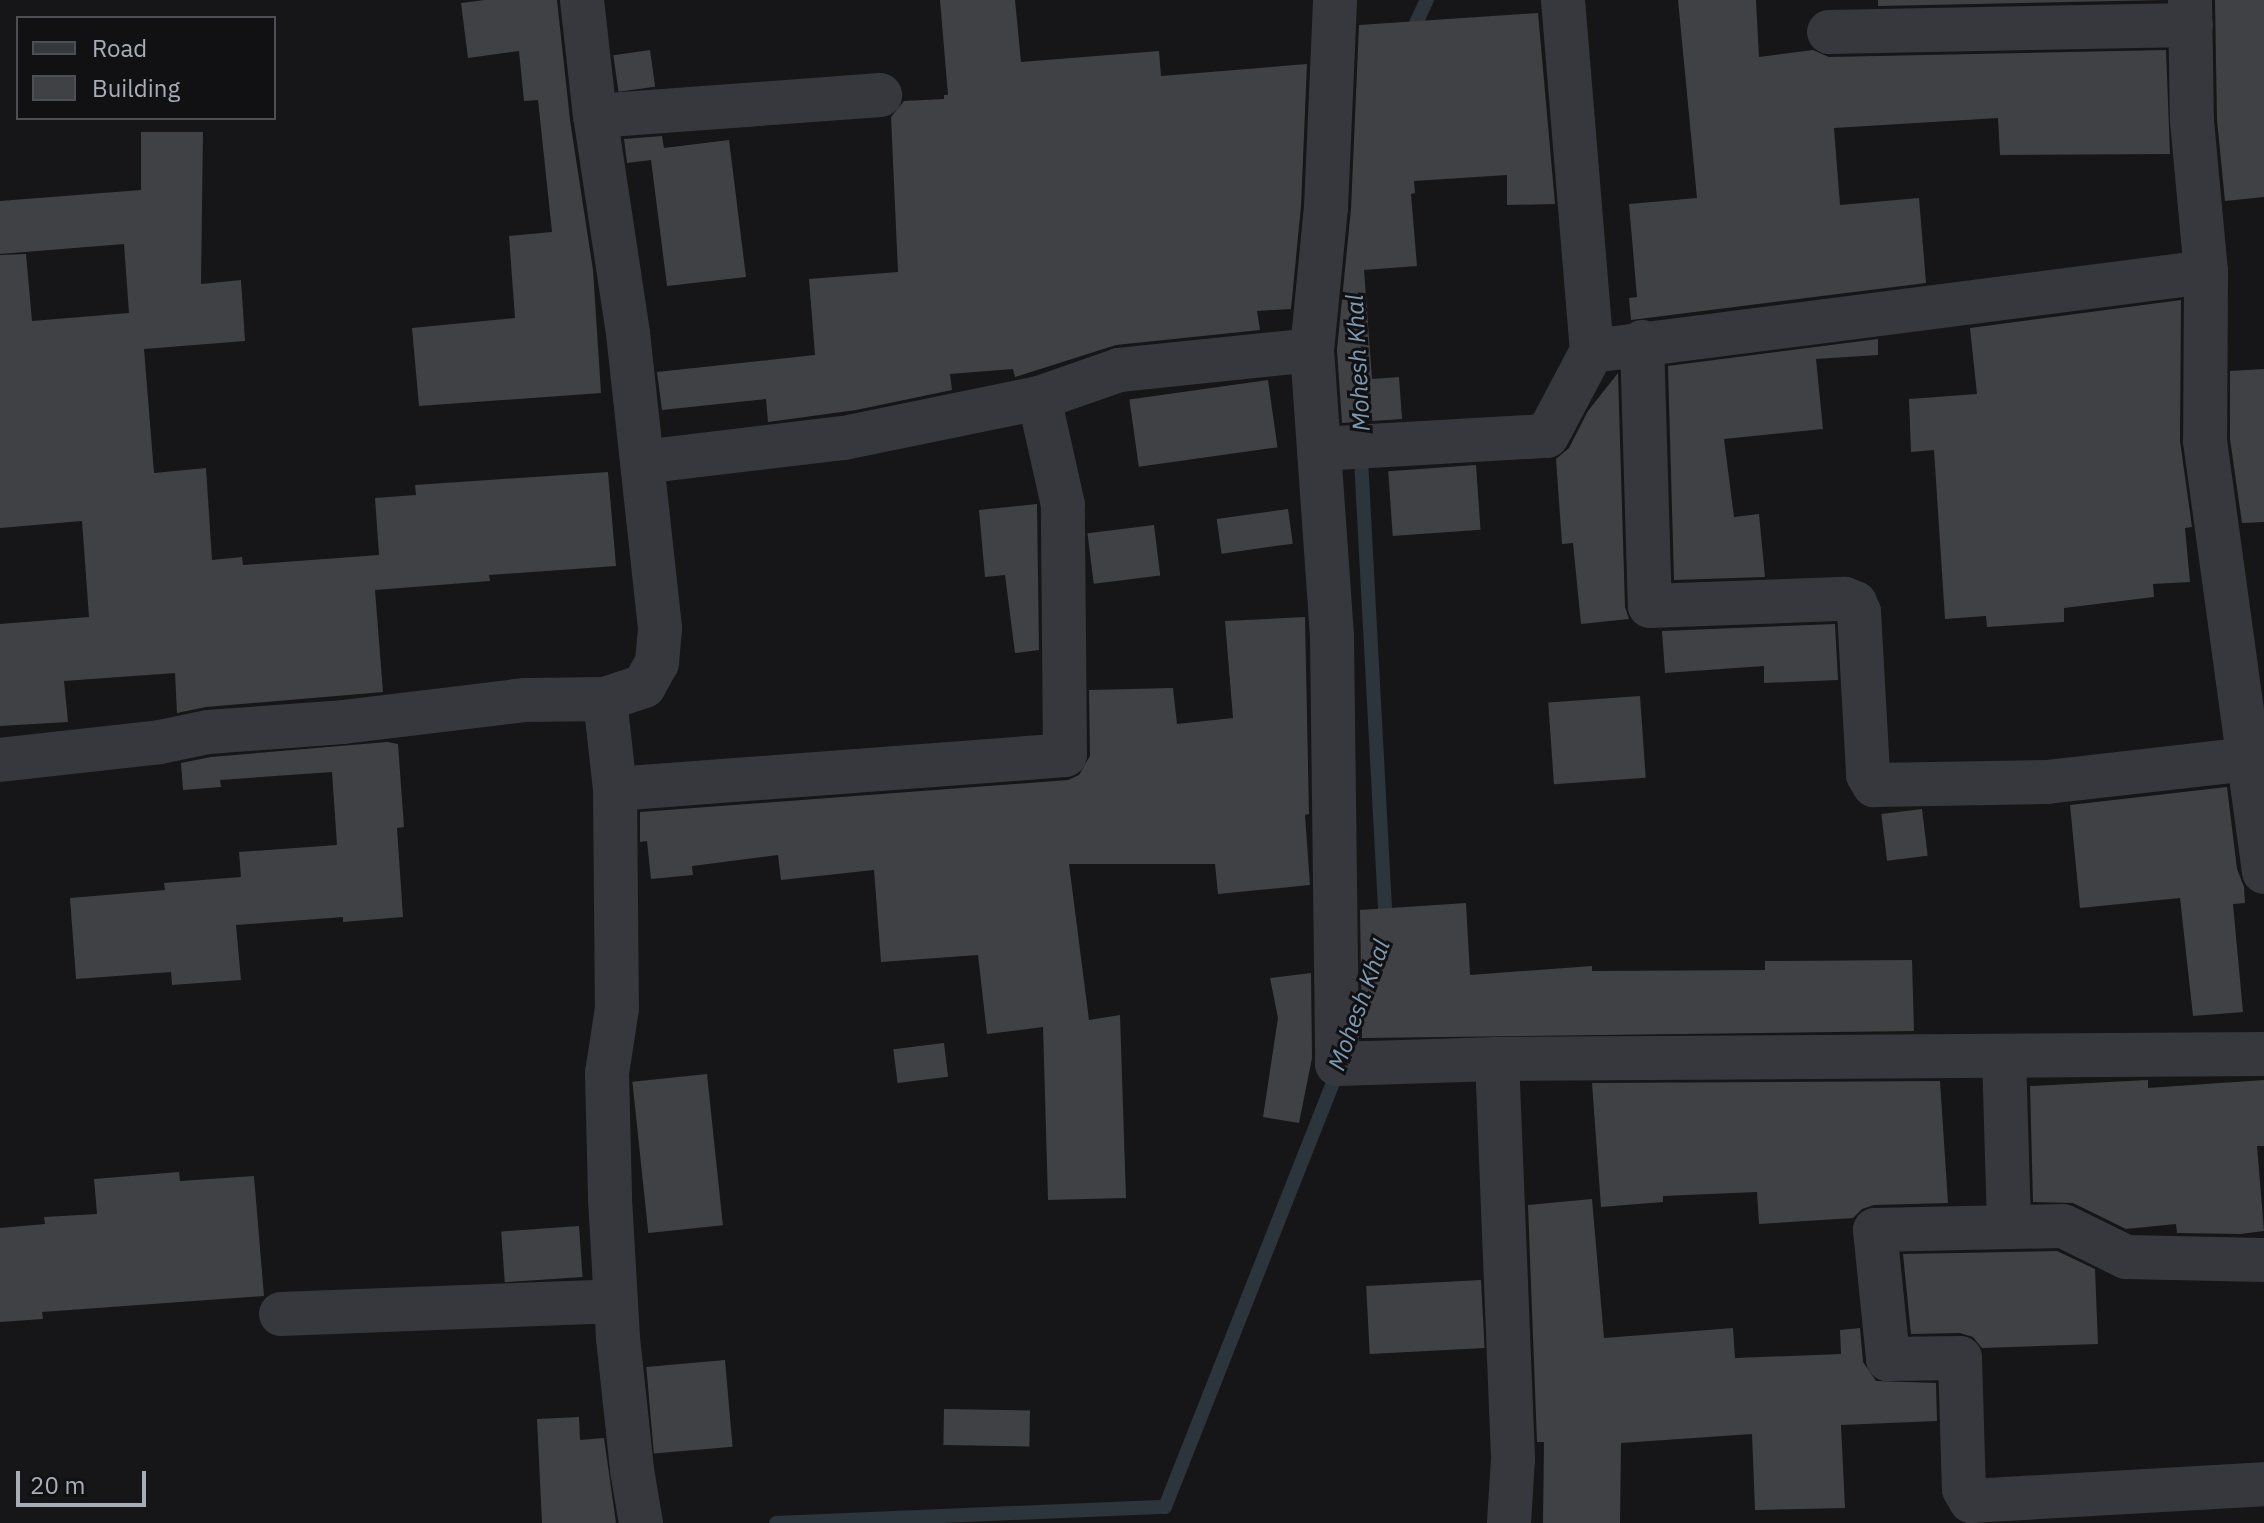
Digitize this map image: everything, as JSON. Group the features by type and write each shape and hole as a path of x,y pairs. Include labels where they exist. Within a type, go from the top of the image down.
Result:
{"street":[{"path":"0,760 31,760 208,732 343,722 526,700 605,699 644,686 657,663 660,628 628,333 595,116 582,0"},
{"path":"1335,0 1326,208 1312,350 1332,637 1337,1064 1497,1059 2264,1054"},
{"path":"1319,449 1547,436 1592,351 1563,0"},
{"path":"1829,32 2190,13 2192,121 2206,272 2205,441 2264,872"},
{"path":"595,116 880,95"},
{"path":"1592,351 1642,342 2206,272"},
{"path":"1642,342 1650,606 1845,599 1855,603 1859,612 1868,775 1874,785 2047,782 2250,759"},
{"path":"642,462 844,438 1039,398 1119,370 1312,350"},
{"path":"615,789 1065,755 1063,505 1039,398"},
{"path":"605,699 615,789 617,1008 607,1073 616,1301 632,1470 641,1523"},
{"path":"2004,1056 2009,1227"},
{"path":"1497,1059 1513,1459 1509,1523"},
{"path":"2264,1260 2126,1257 2063,1226 1875,1230 1888,1359 1960,1358 1964,1489 1971,1501 2264,1484"},
{"path":"281,1314 616,1301"}],"building":[{"path":"557,0 570,120 593,270 601,393 419,406 412,328 515,318 509,236 552,232 538,100 524,101 519,51 468,58 461,3"},
{"path":"940,0 1015,0 1021,62 1159,51 1161,76 1307,64 1301,206 1291,309 1257,311 1260,330 1116,345 1015,377 1013,369 950,374 952,390 856,410 768,422 766,399 662,410 657,372 815,355 809,279 898,272 891,117 904,101 944,99 944,95 948,95"},
{"path":"1678,0 1756,0 1759,57 1813,50 1829,57 2166,50 2170,154 2000,155 1998,118 1834,128 1840,205 1919,198 1926,283 1631,320 1629,298 1637,297 1629,204 1697,198"},
{"path":"1878,0 2165,0 1878,6"},
{"path":"2215,0 2264,0 2264,197 2225,201 2217,120"},
{"path":"1538,13 1555,204 1507,205 1507,175 1414,181 1415,193 1411,194 1417,266 1364,270 1372,379 1399,377 1402,419 1342,423 1337,350 1351,209 1359,25"},
{"path":"650,50 655,87 619,92 613,55"},
{"path":"141,132 203,132 201,284 241,280 245,341 144,349 154,473 206,468 212,560 242,557 243,565 379,555 375,498 416,495 415,485 608,472 616,566 489,575 490,581 375,590 383,692 206,707 177,713 175,673 64,681 68,722 0,726 0,624 89,617 82,521 0,528 0,255 26,254 32,321 129,313 124,244 0,254 0,201 141,190"},
{"path":"662,136 664,148 729,140 746,277 667,286 651,160 627,163 624,139"},
{"path":"2181,300 2180,441 2192,527 2185,528 2190,582 2153,584 2154,597 2064,608 2064,622 1987,627 1986,616 1945,619 1934,450 1911,452 1909,399 1977,394 1970,328"},
{"path":"1878,339 1878,355 1816,359 1823,429 1724,439 1734,517 1759,514 1765,577 1674,580 1668,366"},
{"path":"2264,369 2264,522 2242,523 2230,439 2230,371"},
{"path":"1618,373 1625,607 1629,619 1581,624 1573,543 1562,544 1556,459 1569,448 1588,411"},
{"path":"1268,380 1277,447 1139,467 1129,399"},
{"path":"1476,465 1481,530 1393,536 1388,471"},
{"path":"1037,504 1039,650 1015,653 1005,575 985,577 979,510"},
{"path":"1288,509 1293,544 1222,554 1217,519"},
{"path":"1154,525 1160,576 1094,584 1087,533"},
{"path":"1305,617 1309,814 1305,815 1310,885 1218,894 1215,864 1069,864 1089,1020 1120,1015 1126,1198 1048,1200 1043,1027 987,1034 978,955 881,962 874,870 781,880 778,855 692,866 693,875 651,879 647,841 640,842 640,812 1068,780 1079,775 1090,756 1089,690 1173,688 1177,724 1233,718 1225,621"},
{"path":"1835,624 1838,680 1764,683 1764,666 1665,673 1662,631"},
{"path":"1640,696 1646,778 1554,784 1548,702"},
{"path":"387,742 398,744 404,827 397,828 403,917 343,922 343,917 236,925 241,980 172,985 171,972 76,979 70,898 165,890 164,883 241,877 239,852 337,845 332,772 220,780 221,787 183,790 181,763 211,757"},
{"path":"2227,787 2237,869 2244,887 2245,903 2233,904 2243,1012 2193,1016 2180,898 2080,908 2070,805"},
{"path":"1922,809 1928,856 1887,861 1881,814"},
{"path":"1466,903 1470,975 1592,966 1592,971 1765,970 1765,961 1912,960 1914,1031 1362,1038 1360,910"},
{"path":"1311,973 1312,1058 1299,1123 1263,1117 1278,1018 1270,978"},
{"path":"944,1043 948,1077 898,1083 893,1049"},
{"path":"707,1074 723,1225 648,1233 632,1082"},
{"path":"2148,1080 2148,1088 2264,1080 2264,1146 2257,1146 2264,1231 2240,1234 2177,1233 2176,1224 2126,1229 2073,1203 2033,1202 2030,1086"},
{"path":"1940,1081 1948,1203 1874,1205 1862,1209 1853,1218 1759,1224 1757,1192 1663,1196 1663,1202 1601,1207 1592,1083"},
{"path":"179,1172 180,1181 254,1176 264,1296 42,1312 43,1319 0,1322 0,1228 45,1224 44,1217 97,1214 94,1179"},
{"path":"1592,1199 1604,1338 1733,1328 1735,1358 1841,1354 1840,1330 1860,1328 1863,1362 1876,1381 1936,1383 1937,1421 1841,1425 1845,1508 1755,1510 1752,1434 1621,1443 1620,1523 1543,1523 1544,1442 1537,1442 1528,1205"},
{"path":"579,1226 583,1277 505,1282 501,1231"},
{"path":"2057,1251 2095,1269 2098,1344 1982,1348 1973,1337 1960,1333 1911,1334 1903,1254"},
{"path":"1481,1280 1485,1348 1370,1354 1366,1286"},
{"path":"725,1360 733,1447 654,1454 646,1367"},
{"path":"944,1409 1030,1411 1029,1446 943,1445"},
{"path":"579,1417 580,1440 604,1438 616,1523 542,1523 537,1419"}],"waterway":[{"name":"Mohesh Khal","path":"1410,36 1427,0"},
{"name":"Mohesh Khal","path":"1358,403 1386,926"},
{"name":"Mohesh Khal","path":"776,1523 1165,1507 1338,1069"}]}
